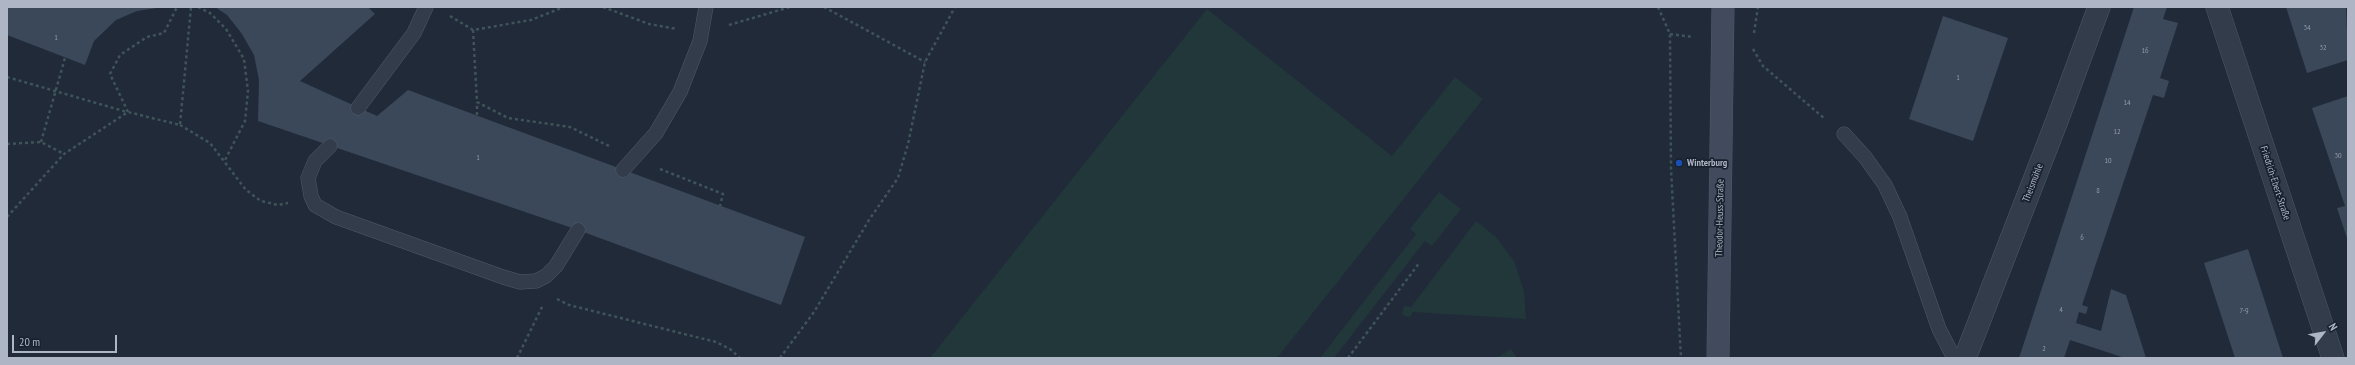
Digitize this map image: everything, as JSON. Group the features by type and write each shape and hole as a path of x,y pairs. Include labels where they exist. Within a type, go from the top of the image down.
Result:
{"main road":[{"name":"Theodor-Heuss-Straße","path":"1718,358 1723,7"}],"street":[{"name":"Theismühle","path":"1965,358 2058,118 2099,7"},
{"name":"Friedrich-Ebert-Straße","path":"2217,7 2333,358"}],"lane":[{"path":"358,108 414,33 426,7"},
{"path":"624,170 656,133 680,92 703,31 706,7"},
{"path":"1844,134 1865,157 1885,186 1900,217 1939,329 1954,358"},
{"path":"330,146 315,161 308,178 311,196 316,205 336,217 502,277 520,282 536,281 556,266 578,230"}],"path":[{"path":"128,112 110,74 120,55 147,37 164,33 177,7"},
{"path":"180,125 191,7"},
{"path":"198,7 210,13 226,29 244,59 248,91 246,121 224,162"},
{"path":"446,14 473,30 531,20 564,7"},
{"path":"603,7 649,24"},
{"path":"703,31 743,22 790,7"},
{"path":"824,7 925,62"},
{"path":"780,358 814,312 868,220 898,178 908,144 925,62 955,7"},
{"path":"1658,7 1670,34 1671,169 1681,358"},
{"path":"473,30 477,102 476,115"},
{"path":"1750,44 1763,66 1844,134"},
{"path":"41,142 65,58"},
{"path":"7,77 128,112 180,125 210,143 246,190 261,201 278,205 296,202 311,196"},
{"path":"477,102 508,118 570,127 634,159 724,194 720,206"},
{"path":"7,217 64,154 128,112"},
{"path":"7,144 41,142 64,154"},
{"path":"1348,358 1420,262"},
{"path":"536,281 548,294 569,305 716,342 730,349 740,358"},
{"path":"517,358 548,294"}],"green space":[{"path":"1207,9 1392,156 1455,77 1483,99 1277,358 930,358"},
{"path":"1439,192 1461,209 1432,246 1425,241 1334,358 1320,358 1416,234 1410,229"},
{"path":"1476,221 1496,237 1514,261 1524,291 1526,319 1413,312 1410,317 1404,316 1402,313 1403,308 1405,306 1411,307"},
{"path":"1511,349 1517,358 1496,358"}],"building":[{"path":"7,7 157,8 137,11 116,20 94,41 85,65 7,35"},
{"path":"215,7 368,7 375,14 300,81 377,116 408,90 805,237 781,305 578,230 258,121 259,80 254,55 242,34 227,15"},
{"path":"2134,7 2167,7 2163,19 2178,23 2160,78 2169,81 2164,98 2153,95 2082,305 2088,307 2086,314 2079,312 2076,323 2101,331 2111,289 2126,295 2146,358 2125,358 2070,340 2064,358 2019,358"},
{"path":"2286,7 2346,7 2348,60 2307,73"},
{"path":"1943,16 2008,38 1973,141 1909,119"},
{"path":"2348,96 2348,241 2337,208 2345,206 2312,108"},
{"path":"2248,249 2283,358 2235,358 2204,263"}],"place":[{"name":"Winterburg","path":"1679,163"}]}
